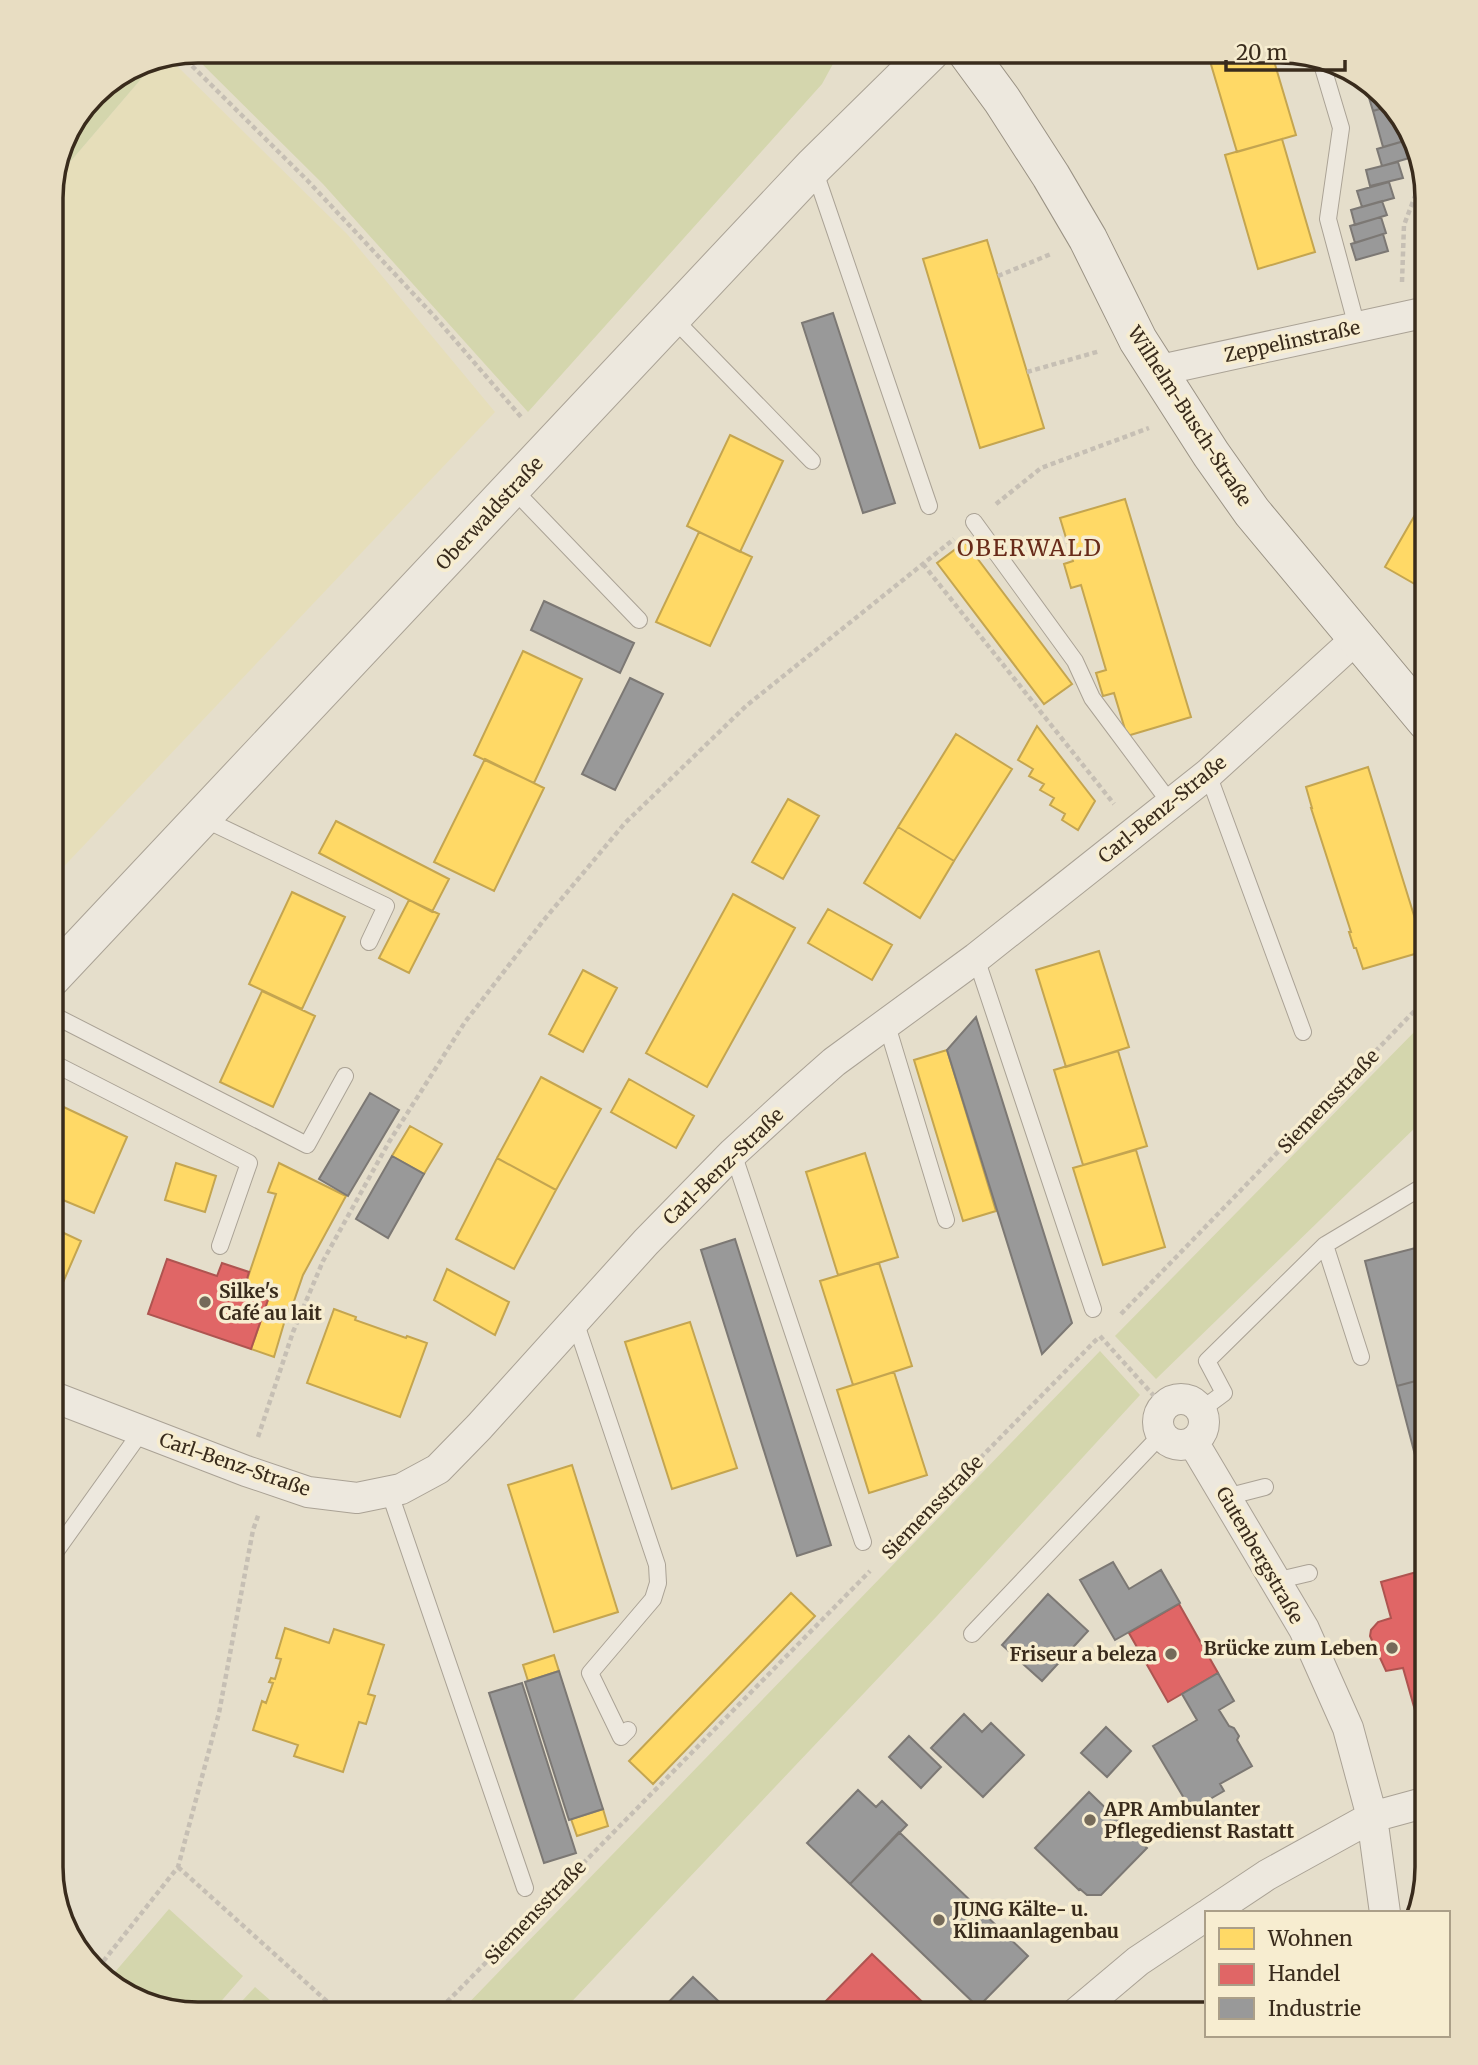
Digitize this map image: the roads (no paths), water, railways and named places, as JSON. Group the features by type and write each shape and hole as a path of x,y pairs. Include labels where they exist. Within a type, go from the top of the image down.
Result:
{"street":[{"name":"Oberwaldstraße","path":"63,965 814,166 919,63"},
{"name":"Wilhelm-Busch-Straße","path":"975,63 1002,100 1088,239 1147,356 1185,415 1252,512 1415,708"},
{"name":"Zeppelinstraße","path":"1147,356 1357,327 1414,314"},
{"name":"Carl-Benz-Straße","path":"63,1401 308,1492 357,1498 401,1489 438,1469 646,1242 733,1153 834,1062 976,958 1208,774 1357,638"},
{"path":"1180,1399 1191,1402 1200,1410 1204,1427 1198,1438 1194,1442 1176,1445 1163,1421 1180,1399"},
{"name":"Gutenbergstraße","path":"1194,1442 1304,1629 1348,1728 1372,1817 1385,1911"},
{"path":"1213,1911 1268,1875 1372,1817 1415,1805"},
{"path":"1090,2002 1138,1961 1205,1916"}],"lane":[{"path":"1324,71 1341,128 1328,219 1357,327"},
{"path":"814,166 929,506"},
{"path":"673,317 812,461"},
{"path":"513,489 639,620"},
{"path":"974,522 1075,661 1092,698 1171,804"},
{"path":"1208,774 1303,1032"},
{"path":"202,818 386,906 369,942"},
{"path":"976,958 1093,1308"},
{"path":"63,1020 307,1145 345,1076"},
{"path":"886,1022 946,1220"},
{"path":"63,1068 249,1163 220,1246"},
{"path":"733,1153 863,1542"},
{"path":"1200,1410 1224,1393 1207,1361 1325,1245 1415,1191"},
{"path":"1325,1245 1360,1357"},
{"path":"575,1321 657,1566 658,1583 653,1599 590,1673 621,1737 628,1730"},
{"path":"972,1634 1163,1421"},
{"path":"63,1541 141,1432"},
{"path":"1226,1497 1265,1487"},
{"path":"389,1491 525,1888"},
{"path":"1275,1581 1309,1573"}],"place":[{"name":"Silke's Café au lait","path":"205,1302"},
{"name":"Brücke zum Leben","path":"1392,1648"},
{"name":"Friseur a beleza","path":"1171,1654"},
{"name":"APR Ambulanter Pflegedienst Rastatt","path":"1090,1820"},
{"name":"JUNG Kälte- u. Klimaanlagenbau","path":"939,1920"}],"district":[{"name":"OBERWALD","path":"1030,548"}]}
